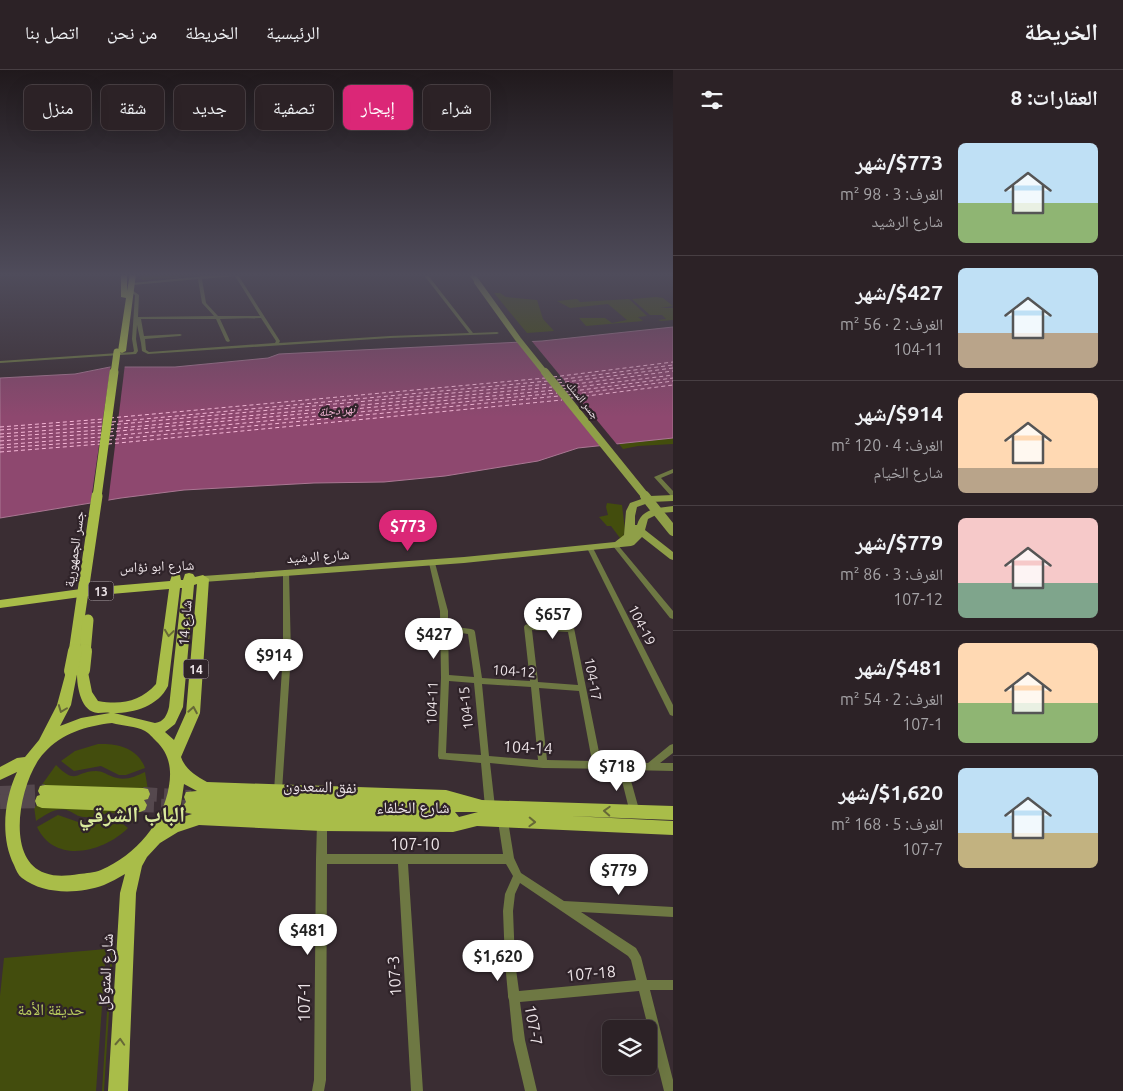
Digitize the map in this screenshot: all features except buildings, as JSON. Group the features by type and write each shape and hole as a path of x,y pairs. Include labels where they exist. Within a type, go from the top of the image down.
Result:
{"main road":[{"name":"جسر الجمهورية","path":"43,744 59,717 77,671 80,622 125,322"},
{"name":"جسر السنك","path":"507,322 518,339 673,531"},
{"name":"جسر السنك","path":"511,322 673,521"},
{"path":"631,543 636,538 635,527 630,513 633,505 650,499 673,497"},
{"path":"615,545 628,538 635,527 652,511 673,509"},
{"path":"635,527 673,557"},
{"name":"شارع الرشيد","path":"203,579 432,563 631,543 658,547"},
{"name":"شارع ابو نؤاس","path":"0,604 203,579"},
{"name":"شارع 14","path":"176,761 193,713 203,579"},
{"path":"93,704 116,708 131,707 152,697 162,686 183,581"},
{"name":"شارع ابو نؤاس","path":"0,597 99,584 183,581"},
{"name":"شارع 14","path":"152,729 167,725 172,721 176,707 183,581"},
{"name":"جسر الجمهورية","path":"77,671 84,694 93,704"},
{"path":"93,704 118,718"},
{"path":"118,718 131,720 152,729 168,742 176,761 178,782 174,806 167,822 157,838 139,857 126,866 97,880 61,884 32,876 19,868 2,846 0,825 3,804 8,788 26,760 43,744 67,728 83,723 118,718"},
{"path":"0,774 26,760"},
{"name":"شارع الخلفاء","path":"176,761 190,780 205,788 446,796 459,798 480,811 503,821 673,828"},
{"path":"44,796 142,800"},
{"name":"نفق السعدون","path":"190,802 480,811"},
{"name":"شارع الخلفاء","path":"157,838 173,827 199,818 322,824 453,825 480,811 673,813"},
{"name":"شارع المتوكل","path":"118,1091 128,893 135,864 139,857"}],"street":[{"path":"0,362 131,354 136,351 134,339 136,322"},
{"path":"138,322 144,351 148,353 271,346 277,343 497,332"},
{"path":"219,322 228,341"},
{"path":"265,322 278,341 277,343"},
{"path":"462,322 472,334"},
{"path":"142,338 180,335"},
{"path":"200,343 201,350"},
{"path":"673,471 657,477 673,497"},
{"path":"615,545 673,616"},
{"name":"104-19","path":"590,548 673,713"},
{"name":"104-11","path":"432,563 444,611 445,628 442,756"},
{"path":"278,791 287,654 286,572"},
{"name":"104-17","path":"543,764 528,627 571,630 597,764"},
{"name":"104-15","path":"445,628 470,632 478,680 486,760 480,811"},
{"name":"104-12","path":"445,678 582,688"},
{"path":"650,766 673,748"},
{"name":"104-14","path":"442,756 543,764 673,767"},
{"path":"622,765 635,813"},
{"path":"503,821 509,859 518,876 632,952 636,957 670,1091"},
{"name":"107-1","path":"318,1091 320,1080 322,824"},
{"name":"107-10","path":"321,859 509,859"},
{"name":"107-3","path":"403,859 417,1091"},
{"name":"107-7","path":"518,876 510,894 508,910 512,997 519,1040 531,1091"},
{"path":"563,906 673,912"},
{"name":"107-18","path":"512,997 643,985 673,985"}],"green space":[{"path":"518,322 545,322 554,331 527,333"},
{"path":"582,322 610,322 636,322 586,326"},
{"path":"673,438 673,444 623,449 619,444"},
{"path":"607,503 622,505 625,530 623,537 620,538 611,526 607,526 599,517 608,515"},
{"path":"98,744 119,746 132,751 142,761 145,768 126,775 119,775 101,766 74,771 61,761 75,751"},
{"path":"56,765 72,776 96,771 125,779 145,772 148,790 41,786"},
{"path":"34,806 141,810 132,823 110,813 84,817 65,810 51,812 36,821"},
{"path":"58,815 81,823 114,817 128,828 106,843 93,848 80,851 67,850 55,847 45,839 37,827"},
{"name":"حديقة الأمة","path":"106,949 96,1091 0,1091 0,996 4,958"},
{"path":"111,949 113,949 104,1091 102,1091"}],"water":[{"name":"نهر دجلة","path":"673,327 673,438 578,448 538,461 445,476 384,482 314,483 184,490 121,498 0,518 0,378 75,374 110,367 175,367 268,358 279,354 542,341"}],"pier":[{"path":"517,339 530,339 619,447 602,448"},
{"path":"111,364 125,364 108,503 90,507"}],"ferry route":[{"path":"553,377 673,362"},
{"path":"557,380 673,365"},
{"path":"558,383 673,368"},
{"path":"561,386 673,371"},
{"path":"562,389 673,375"},
{"path":"110,418 545,378"},
{"path":"566,392 673,378"},
{"path":"112,422 548,381"},
{"path":"568,395 673,381"},
{"path":"110,425 549,384"},
{"path":"571,398 673,385"},
{"path":"110,429 552,387"},
{"path":"109,432 556,390"},
{"path":"110,436 557,393"},
{"path":"108,440 559,396"},
{"path":"108,444 562,400"},
{"path":"0,427 104,419"},
{"path":"0,430 103,422"},
{"path":"0,434 104,426"},
{"path":"0,437 101,430"},
{"path":"0,441 103,433"},
{"path":"0,445 101,437"},
{"path":"0,448 101,441"},
{"path":"0,452 101,444"}],"tunnel":[{"path":"0,793 45,791"},
{"path":"143,794 191,797"},
{"path":"0,802 42,801"},
{"path":"140,805 189,807"}],"district":[{"name":"الباب الشرقي","path":"132,813"}]}
